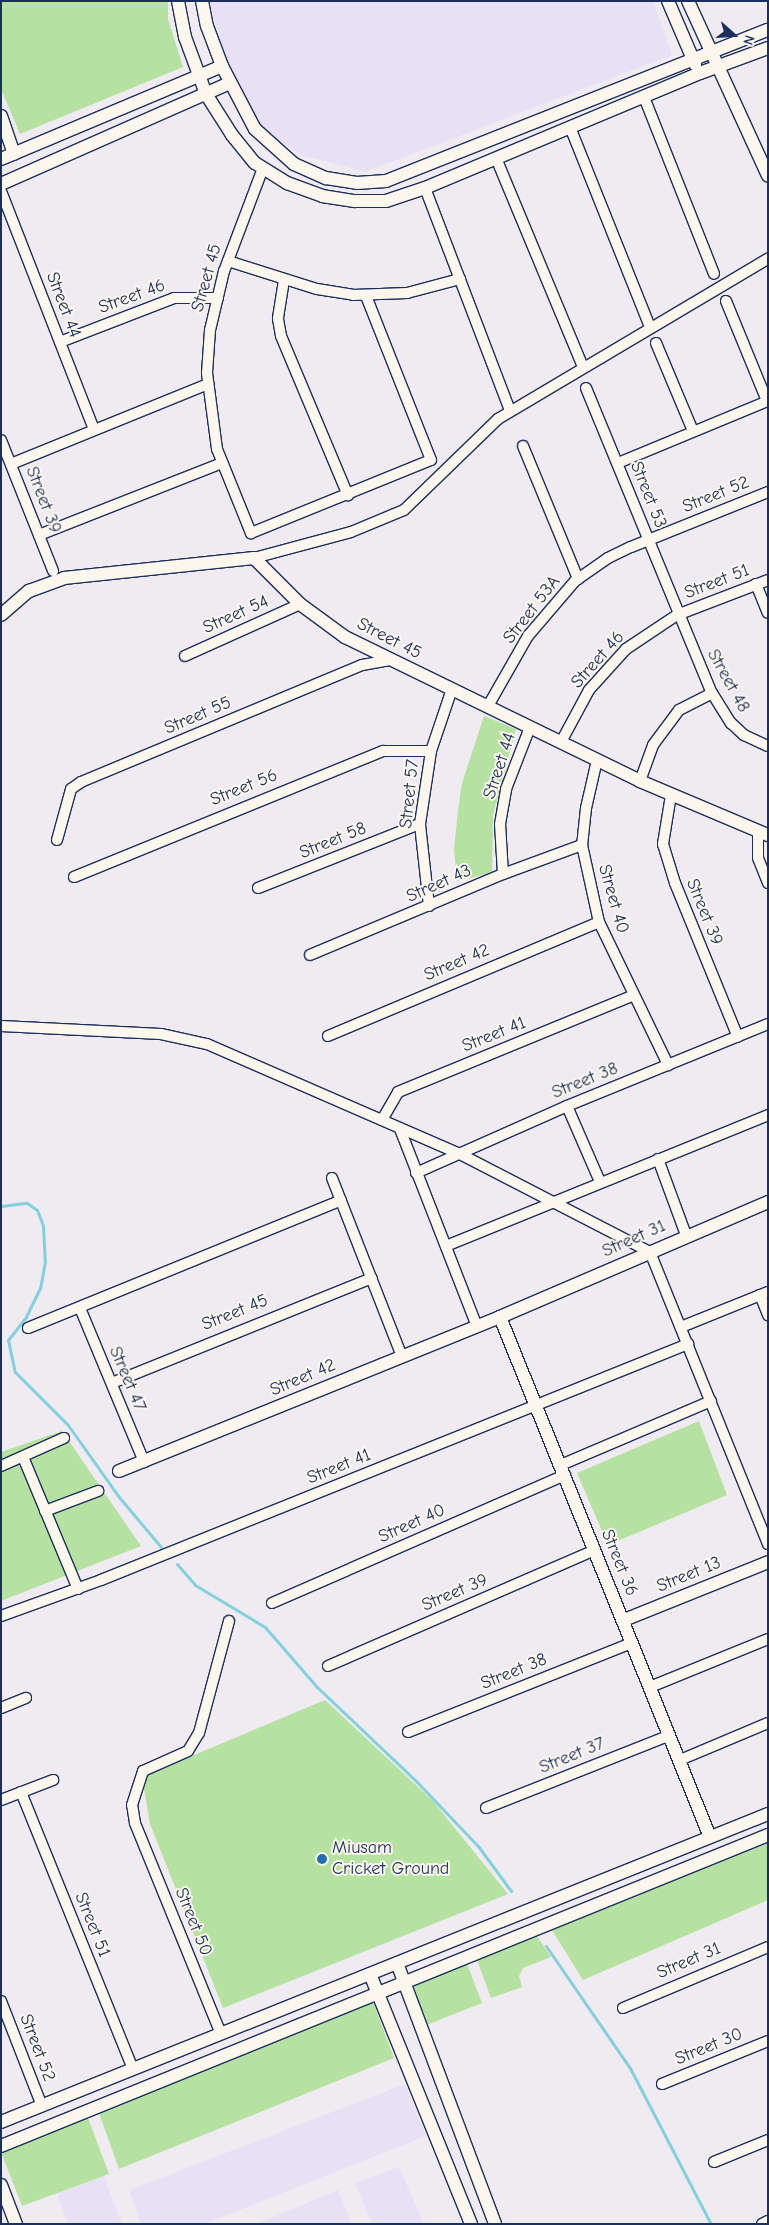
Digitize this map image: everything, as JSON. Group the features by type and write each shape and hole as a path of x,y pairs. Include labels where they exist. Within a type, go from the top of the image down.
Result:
{"street":[{"path":"178,1 185,37 198,77 206,94 232,135 263,168 287,183 322,196 338,199 386,201 425,188 700,73 768,48"},
{"path":"202,1 207,26 222,66 255,129 280,155 326,178 340,180 386,181 692,57 768,30"},
{"path":"668,1 700,73"},
{"path":"688,1 720,66 768,176"},
{"path":"1,159 222,66"},
{"path":"1,184 230,83"},
{"path":"644,97 714,274"},
{"path":"1,116 14,154"},
{"path":"521,126 530,144"},
{"path":"570,127 650,327"},
{"path":"496,158 583,367"},
{"name":"Street 45","path":"263,168 228,261 218,298 210,330 208,384 222,463 251,533 431,460 432,455 366,296"},
{"path":"338,199 340,180"},
{"path":"425,188 510,411"},
{"name":"Street 44","path":"1,192 94,430"},
{"path":"1,615 29,591 64,578 254,558 351,532 404,510 432,487 465,450 510,411 768,259"},
{"path":"228,261 317,289 366,296 407,293 460,279"},
{"path":"284,280 278,319 280,336 348,495"},
{"name":"Street 46","path":"60,342 174,298 218,298"},
{"path":"618,463 768,401 726,301"},
{"path":"656,343 693,431"},
{"path":"11,464 208,384"},
{"name":"Street 53","path":"586,388 618,463 677,615"},
{"name":"Street 39","path":"1,440 53,571"},
{"path":"523,446 578,579"},
{"path":"39,535 222,463"},
{"name":"Street 52","path":"648,540 768,492"},
{"name":"Street 53A","path":"488,706 528,636 578,579 608,558 648,540"},
{"name":"Street 45","path":"254,558 300,604 345,637 640,781 763,834"},
{"name":"Street 51","path":"677,615 768,580"},
{"path":"756,584 768,613"},
{"name":"Street 54","path":"185,656 300,604"},
{"name":"Street 46","path":"561,742 589,690 626,649 677,615"},
{"name":"Street 48","path":"677,615 712,693 731,723 744,734 768,746"},
{"name":"Street 55","path":"57,840 70,789 81,782 362,665 389,660"},
{"name":"Street 57","path":"429,906 420,824 431,751 452,689"},
{"path":"640,781 653,745 679,710 712,693"},
{"name":"Street 44","path":"503,874 500,824 506,789 530,727"},
{"name":"Street 56","path":"74,877 383,751 431,751"},
{"name":"Street 40","path":"597,760 586,808 582,845 599,922 632,996 668,1065"},
{"name":"Street 39","path":"671,795 663,844 674,883 738,1037"},
{"name":"Street 58","path":"258,888 420,824"},
{"path":"763,834 758,858 768,883"},
{"name":"Street 43","path":"310,955 503,874 582,845"},
{"name":"Street 42","path":"328,1036 599,922"},
{"name":"Street 41","path":"382,1120 398,1092 632,996"},
{"name":"Street 38","path":"416,1173 567,1106 768,1024"},
{"path":"1,1026 161,1034 207,1044 460,1154 650,1252 768,1544"},
{"path":"567,1106 600,1182"},
{"path":"446,1246 768,1115"},
{"path":"400,1128 477,1326"},
{"path":"658,1159 686,1235"},
{"path":"332,1178 402,1356"},
{"path":"28,1328 341,1200"},
{"name":"Street 31","path":"500,1317 686,1235 768,1202"},
{"name":"Street 45","path":"112,1384 372,1278"},
{"path":"681,1327 764,1293 768,1315"},
{"name":"Street 47","path":"80,1308 144,1462"},
{"name":"Street 42","path":"119,1472 500,1317"},
{"name":"Street 36","path":"500,1317 624,1620 710,1838"},
{"name":"Street 41","path":"2,1614 78,1589 688,1344"},
{"name":"Street 40","path":"272,1603 711,1401"},
{"path":"1,1466 64,1438"},
{"path":"23,1457 78,1589"},
{"path":"46,1511 98,1491"},
{"name":"Street 39","path":"328,1666 595,1550"},
{"name":"Street 13","path":"624,1620 768,1562"},
{"name":"Street 50","path":"221,2034 135,1823 132,1805 143,1771 188,1751 199,1733 229,1621"},
{"path":"650,1687 768,1639"},
{"name":"Street 38","path":"408,1732 632,1643"},
{"path":"1,1708 26,1698"},
{"path":"680,1760 768,1723"},
{"name":"Street 37","path":"486,1808 670,1735"},
{"path":"1,1800 53,1780"},
{"name":"Street 51","path":"21,1792 133,2069"},
{"path":"1,2122 763,1816 767,1835 377,1995 1,2146"},
{"name":"Street 31","path":"624,2008 768,1947"},
{"path":"397,1963 403,1984 495,2224"},
{"path":"370,1974 471,2224"},
{"name":"Street 52","path":"2,2006 42,2106"},
{"name":"Street 30","path":"662,2084 768,2041"},
{"path":"714,2162 768,2140"},
{"path":"1,2186 16,2224"},
{"path":"762,2224 768,2221"}],"shaded area":[{"path":"209,1 653,1 672,55 365,172 301,155 260,128 232,81"},
{"path":"405,2084 426,2136 204,2224 141,2224 129,2190"},
{"path":"399,2167 424,2224 372,2224 355,2183"},
{"path":"104,2176 122,2224 68,2224 57,2193"},
{"path":"338,2190 352,2224 256,2224"}],"green space":[{"path":"1,1 168,1 168,19 183,67 20,134 1,89"},
{"path":"484,716 516,729 493,815 492,873 457,881 454,849 462,783"},
{"path":"699,1421 727,1495 608,1545 577,1473"},
{"path":"62,1431 141,1546 1,1601 1,1452"},
{"name":"Miusam Cricket Ground","path":"325,1700 433,1801 508,1894 223,2008 150,1824 142,1777"},
{"path":"768,1843 768,1900 583,1980 552,1930"},
{"path":"537,1936 551,1957 523,1968 519,1976 522,1987 491,1998 477,1960"},
{"path":"467,1964 482,2003 424,2026 409,1987"},
{"path":"373,2002 394,2058 119,2169 99,2113"},
{"path":"88,2118 109,2174 22,2206 1,2152"}],"waterway":[{"path":"1,1206 27,1203 37,1210 43,1226 45,1261 40,1288 26,1317 8,1340 15,1372 68,1425 119,1497 161,1547"},
{"path":"177,1564 195,1585 265,1627 317,1687 417,1782 478,1846 511,1891"},
{"path":"546,1946 630,2068 711,2224"}],"place":[{"name":"Miusam Cricket Ground","path":"322,1859"}]}
